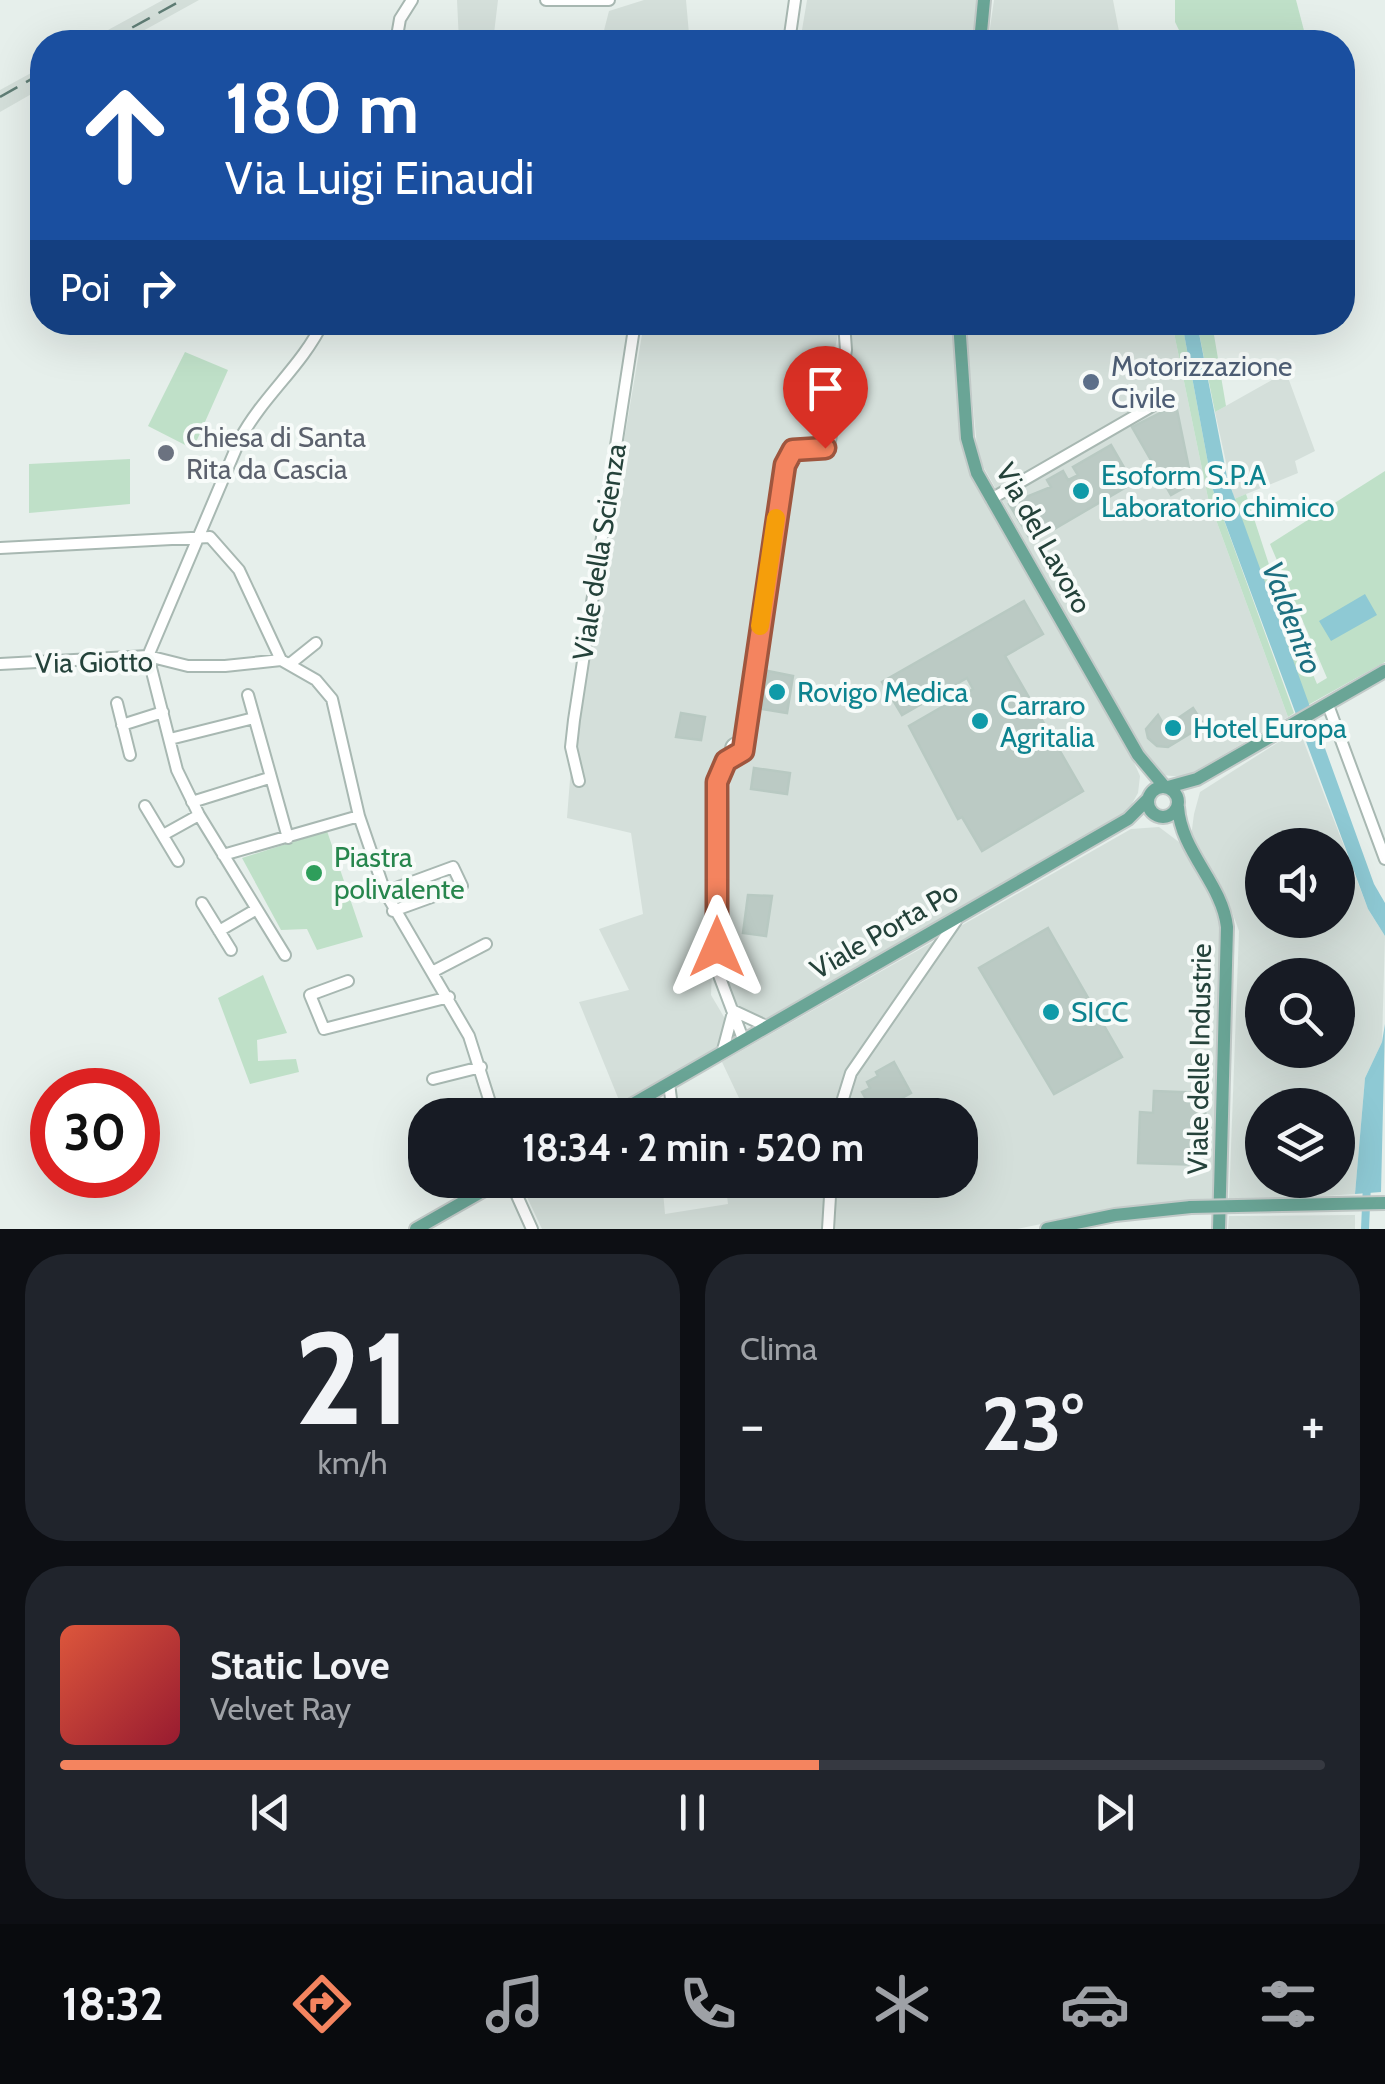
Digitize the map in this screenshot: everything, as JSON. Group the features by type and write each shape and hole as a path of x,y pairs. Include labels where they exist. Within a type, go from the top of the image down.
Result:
{"main road":[{"path":"981,30 984,0"},
{"name":"Via del Lavoro","path":"961,335 967,438 992,500 1141,760"},
{"name":"Viale Porta Po","path":"642,1098 1128,820 1148,797 1166,787 1197,779 1385,671"},
{"path":"1141,760 1178,805"},
{"path":"1141,760 1148,797 1159,816"},
{"name":"Viale Porta Po","path":"1128,820 1159,816 1178,805 1197,779"},
{"name":"Viale delle Industrie","path":"1178,805 1186,840 1212,885 1227,927 1220,1223"},
{"name":"Viale delle Industrie","path":"1159,816 1186,840"},
{"path":"416,1229 470,1198"},
{"path":"1047,1229 1115,1215 1192,1207 1385,1202"}],"street":[{"path":"398,30 412,0"},
{"path":"546,0 609,0"},
{"path":"791,30 795,0"},
{"path":"285,955 192,802 148,656 255,411 297,364 316,335"},
{"name":"Viale della Scienza","path":"579,781 571,748 574,720 632,335"},
{"path":"747,1037 717,970 717,782 736,749 785,465 793,450 820,452 830,441 846,350 845,335"},
{"path":"992,500 1166,398"},
{"path":"0,548 200,535 222,548 239,570 286,662 316,680 332,700 359,816 385,892 449,997 481,1067 490,1098"},
{"path":"286,662 316,643"},
{"name":"Via Giotto","path":"0,664 148,656 226,666 286,662"},
{"path":"153,680 168,661"},
{"path":"248,695 288,838"},
{"path":"117,703 130,755"},
{"path":"1322,708 1385,859"},
{"path":"122,725 164,712"},
{"path":"170,739 254,718"},
{"path":"192,802 269,778"},
{"path":"146,806 178,861"},
{"path":"163,835 200,816"},
{"path":"223,856 359,816"},
{"path":"385,892 453,867 462,886 394,911"},
{"path":"202,903 230,950"},
{"path":"219,931 255,910"},
{"path":"844,1098 852,1074 960,915"},
{"path":"434,971 486,944"},
{"path":"348,980 310,995 324,1029 449,997"},
{"path":"732,1010 766,1026"},
{"path":"723,1050 732,1010"},
{"path":"433,1078 481,1067"},
{"path":"669,1082 671,1098"},
{"path":"518,1198 532,1229"},
{"path":"828,1229 830,1198"},
{"path":"1205,1229 1220,1223"}],"shaded area":[{"path":"163,0 199,0 145,30 108,30"},
{"path":"457,0 498,0 494,30 458,30"},
{"path":"644,0 686,0 689,30 604,30 609,11"},
{"path":"807,0 981,0 977,30 802,30"},
{"path":"994,0 1113,0 1119,30 990,30"},
{"path":"30,74 30,95 0,112 0,90"},
{"path":"642,335 838,335 816,442 787,448 738,734 721,765 711,995 737,1039 633,1098 618,1098 579,1002 629,990 599,929 643,914 631,833 567,818 573,741"},
{"path":"849,335 953,335 966,462 1132,758 1140,776 1138,793 1124,818 766,1023 754,1024 733,1012 721,993 731,768 748,738 797,454 825,449"},
{"path":"966,335 1174,335 1208,498 1288,717 1185,777 1161,775 1143,752 978,457"},
{"path":"1286,372 1315,451 1295,461 1298,473 1234,499 1215,412"},
{"path":"1299,729 1337,828 1245,828 1245,938 1355,938 1355,875 1368,909 1385,936 1382,1042 1365,1078 1355,1194 1355,1088 1245,1088 1245,1198 1292,1198 1229,1202 1239,931 1228,901 1191,837 1200,792"},
{"path":"1159,827 1179,842 1222,917 1216,1202 1114,1209 1017,1229 542,1229 527,1198 664,1198 665,1214 728,1204 727,1198 978,1198 978,1098 739,1098 722,1062 1131,829"},
{"path":"1355,1215 1355,1229 1228,1229 1229,1216"}],"green space":[{"path":"1175,0 1296,0 1304,30 1179,30"},
{"path":"1174,335 1184,335 1213,490 1294,713 1288,717 1208,498"},
{"path":"1199,335 1214,335 1226,406 1215,412"},
{"path":"185,352 228,370 193,449 148,426"},
{"path":"130,459 130,504 29,513 29,464"},
{"path":"1385,471 1385,662 1308,705 1234,499 1246,494 1275,583 1317,684 1327,678 1270,544"},
{"path":"327,831 363,937 317,950 307,929 281,930 242,858"},
{"path":"263,975 287,1033 257,1040 258,1061 296,1059 299,1072 250,1084 218,998"}],"water":[{"path":"1184,335 1199,335 1227,477 1354,828 1338,828 1213,490"},
{"path":"1365,594 1377,615 1331,641 1319,621"},
{"path":"1355,831 1385,903 1385,936 1368,909 1355,874"},
{"path":"1385,1024 1381,1192 1355,1194 1365,1078 1382,1042"}],"building":[{"path":"1176,405 1192,483 1171,495 1132,427"},
{"name":"Esoform S.P.A Laboratorio chimico","path":"1111,445 1133,483 1032,542 1009,504 1051,487 1047,480 1063,471 1068,480 1078,475 1073,467"},
{"name":"Carraro Agritalia","path":"1024,601 1043,634 1005,656 1083,791 982,851 962,817 958,819 909,726 973,689 967,678 902,715 882,682"},
{"name":"Rovigo Medica","path":"768,671 793,676 787,713 762,709"},
{"name":"Hotel Europa","path":"1193,708 1204,725 1168,747 1157,746 1148,738 1146,729 1158,715 1165,727"},
{"path":"681,713 705,717 701,740 676,737"},
{"path":"754,768 790,773 787,794 751,789"},
{"path":"748,895 772,896 766,936 743,933"},
{"name":"SICC","path":"1048,928 1122,1057 1054,1094 979,968"},
{"path":"894,1062 911,1093 902,1098 865,1098 862,1092 870,1088 867,1082 878,1076 876,1072"},
{"path":"1154,1091 1206,1093 1203,1165 1138,1163 1140,1112 1153,1113"}],"waterway":[{"name":"Valdentro","path":"1365,1229 1367,1184"}],"railway":[{"path":"128,30 182,0"},
{"path":"0,97 30,80"}],"slow traffic":[{"path":"760,626 776,518"}],"place":[{"name":"Motorizzazione Civile","path":"1091,382"},
{"name":"Chiesa di Santa Rita da Cascia","path":"166,453"},
{"name":"Esoform S.P.A Laboratorio chimico","path":"1081,491"},
{"name":"Rovigo Medica","path":"777,692"},
{"name":"Carraro Agritalia","path":"980,721"},
{"name":"Hotel Europa","path":"1173,728"},
{"name":"Piastra polivalente","path":"314,873"},
{"name":"SICC","path":"1051,1012"}],"route":[{"path":"717,947 717,782 726,761 743,751 785,465 793,450 820,452 825,448"}]}
